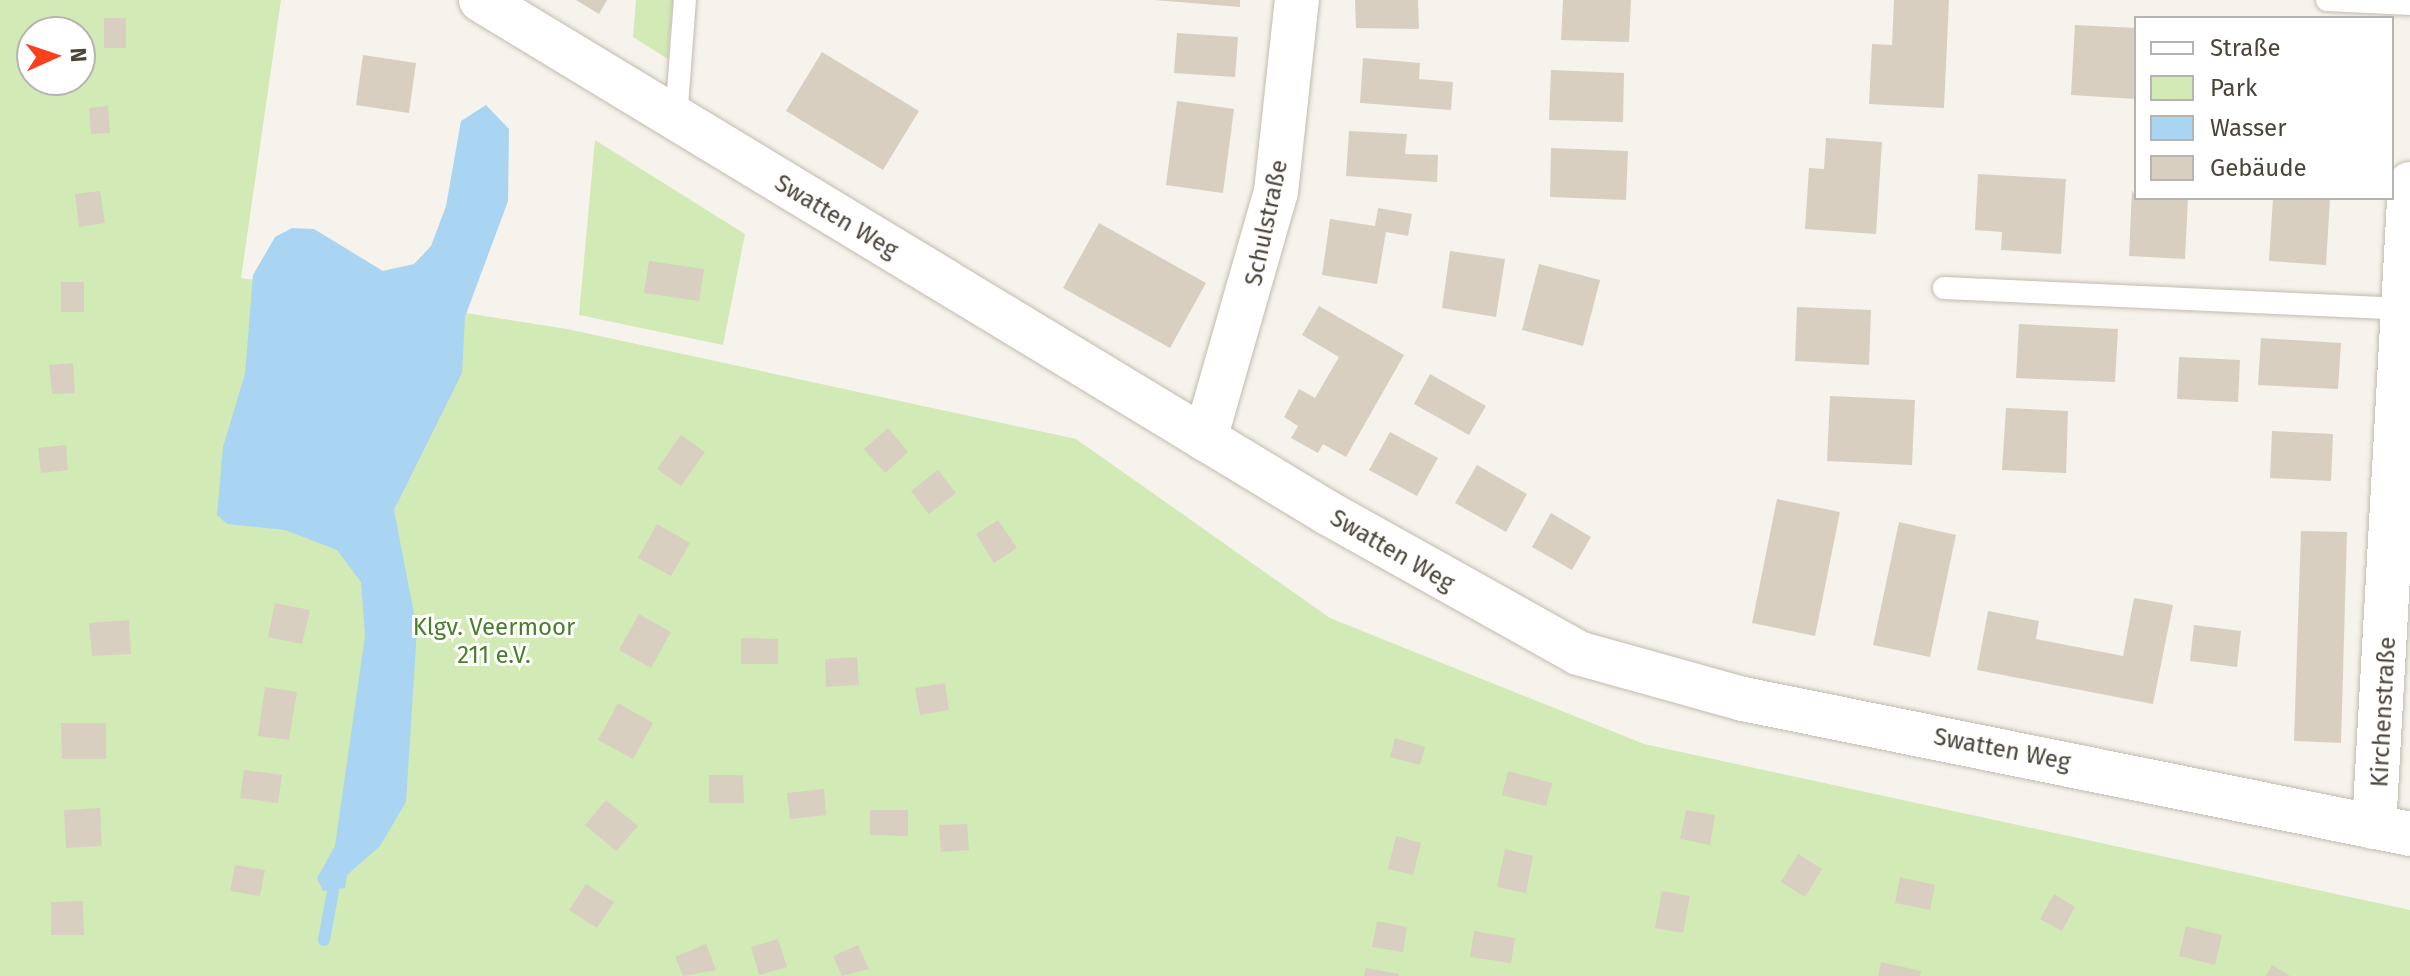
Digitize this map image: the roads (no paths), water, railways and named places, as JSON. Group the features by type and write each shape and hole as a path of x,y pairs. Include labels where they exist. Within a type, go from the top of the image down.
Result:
{"street":[{"name":"Swatten Weg","path":"481,0 1205,439 1522,627 1620,668 2392,830"},
{"name":"Schulstraße","path":"1205,439 1276,192 1297,0"},
{"name":"Kirchenstraße","path":"2392,830 2404,309 2410,184"}],"lane":[{"path":"676,119 685,0"},
{"path":"2327,0 2410,4"},
{"path":"1944,288 2404,309"}],"water":[{"path":"486,105 509,129 508,201 465,317 462,373 394,510 417,629 406,802 380,846 347,875 345,888 323,891 317,878 335,846 365,636 361,582 337,550 285,530 227,524 217,515 223,447 245,374 253,275 275,237 292,228 314,229 383,271 414,264 431,246 446,206 461,121"}],"waterway":[{"path":"324,940 333,891"}],"park label":[{"name":"Klgv. Veermoor 211 e.V.","path":"494,642"}]}
